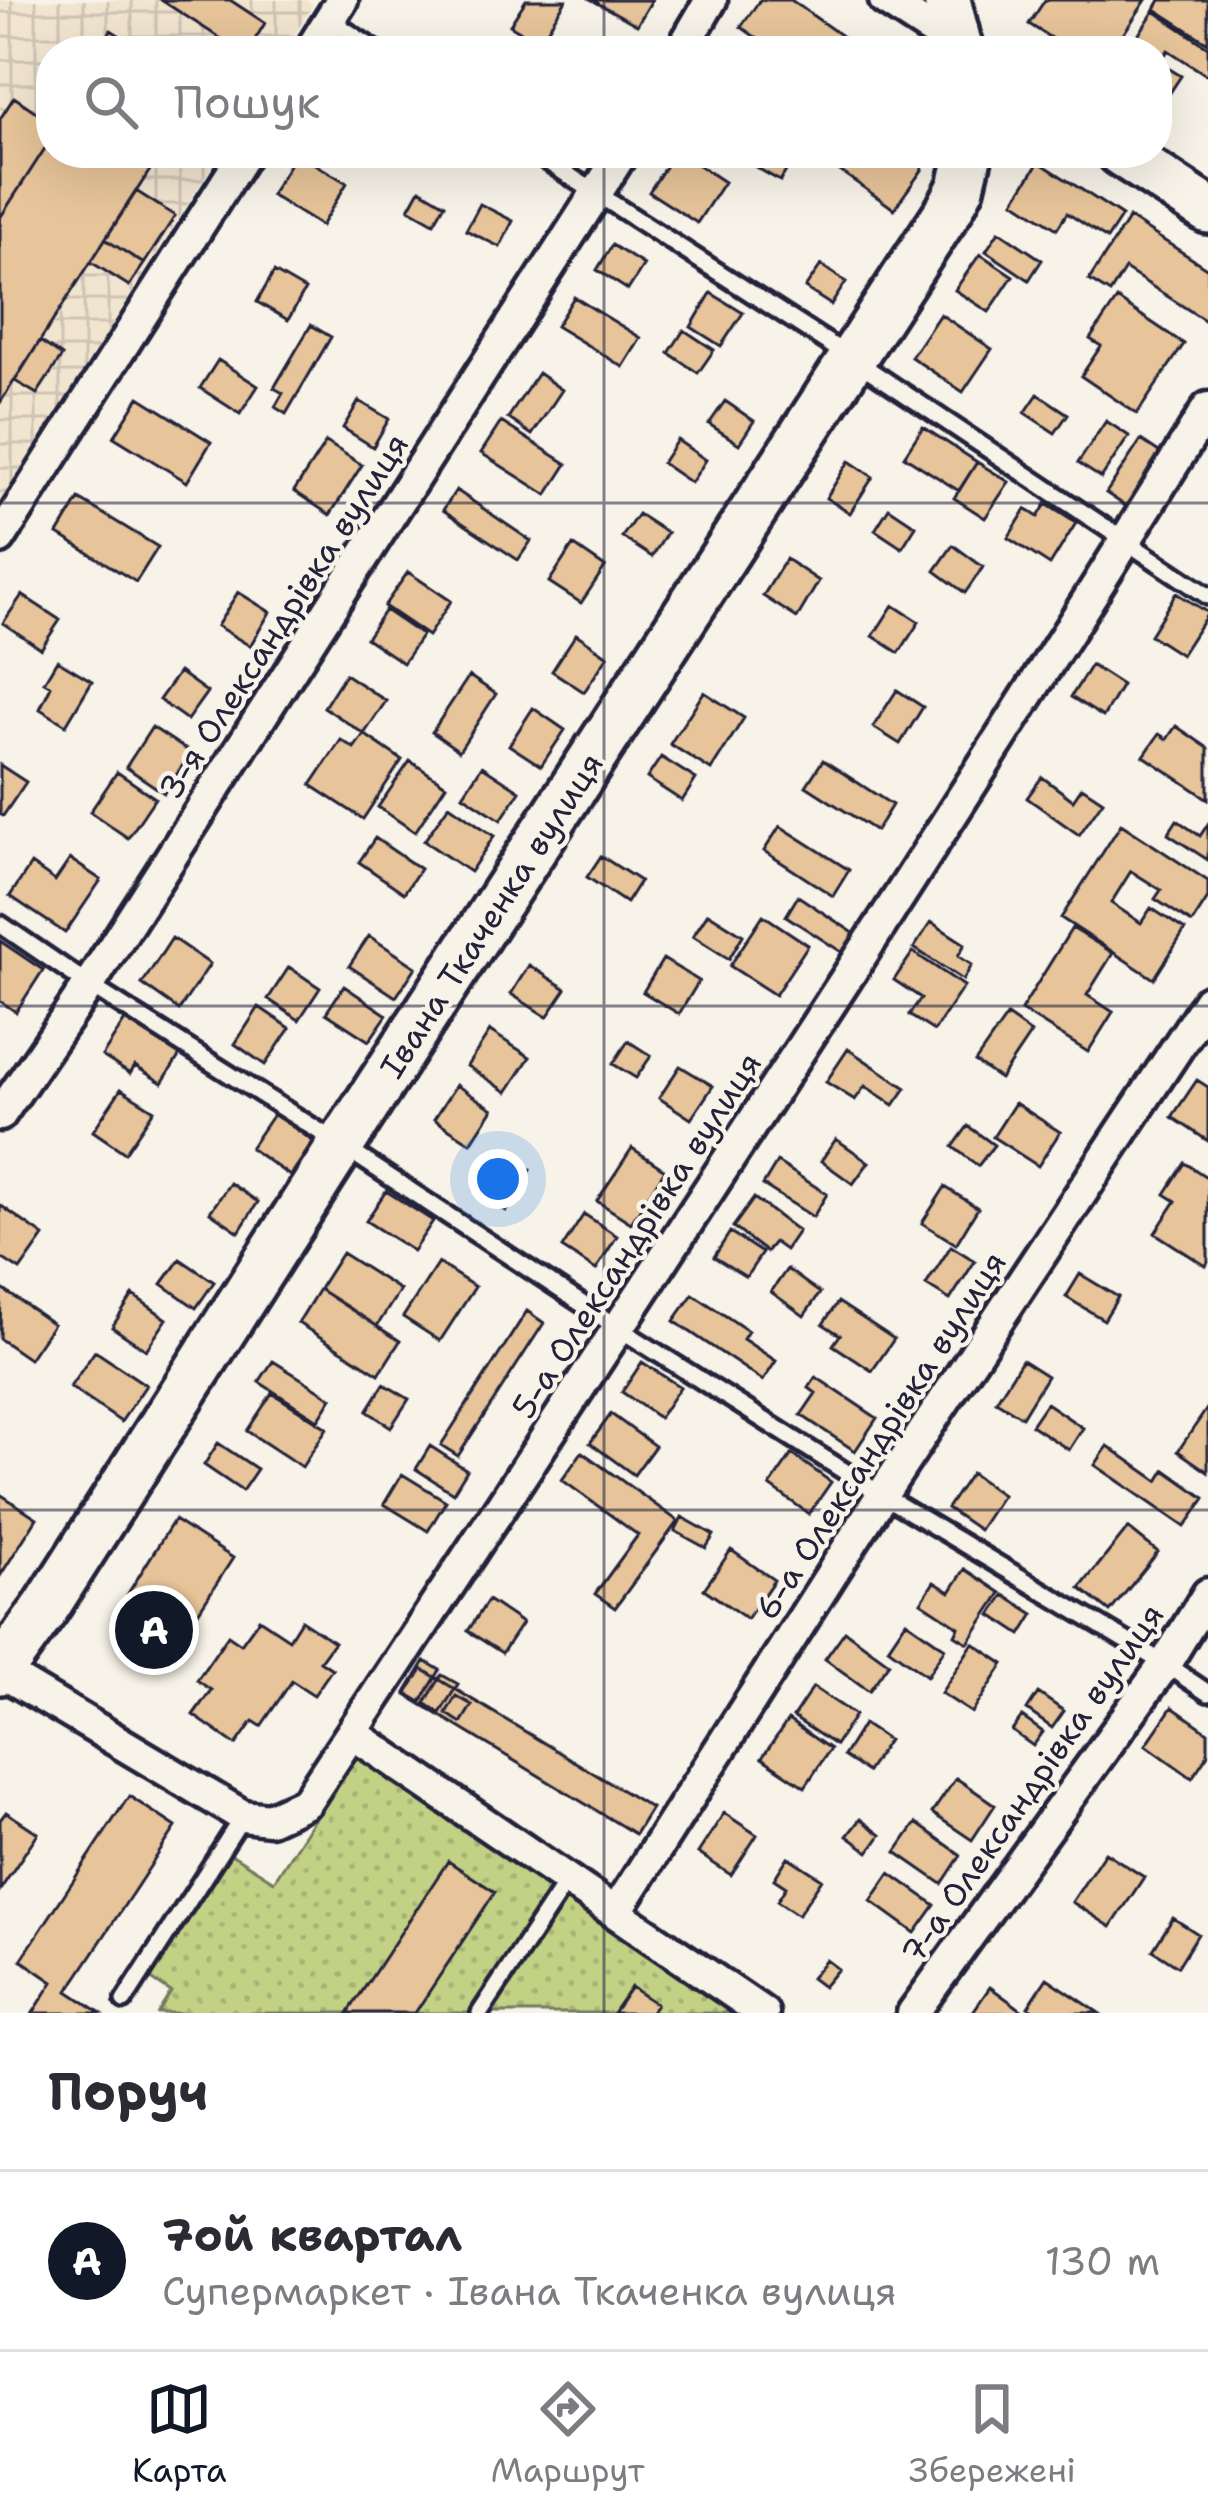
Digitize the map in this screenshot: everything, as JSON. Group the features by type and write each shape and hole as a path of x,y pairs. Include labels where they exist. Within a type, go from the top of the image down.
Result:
{"main road":[{"path":"947,0 957,36"},
{"name":"Івана Ткаченка вулиця","path":"0,1671 46,1609 341,1145 950,208 965,168"},
{"path":"1143,168 1208,210"}],"street":[{"path":"690,36 711,0"},
{"path":"885,0 940,36"},
{"path":"320,36 336,10"},
{"path":"0,538 235,168"},
{"name":"3-я Олександрівка вулиця","path":"0,1115 89,985 613,168"},
{"name":"5-а Олександрівка вулиця","path":"242,1816 269,1820 306,1802 620,1330 1208,408"},
{"name":"6-а Олександрівка вулиця","path":"616,1912 882,1495 1208,1000"},
{"name":"7-а Олександрівка вулиця","path":"913,2013 1165,1664 1208,1594"},
{"path":"0,1671 242,1816"},
{"path":"352,1733 764,2013"}],"lane":[{"path":"336,10 362,36"},
{"path":"557,168 1208,596"},
{"path":"0,924 620,1330 1208,1693"},
{"path":"124,2001 242,1816"},
{"path":"480,2013 568,1879"}],"shaded area":[{"path":"0,0 307,0 313,5 293,36 36,36 36,168 211,168 0,502"}],"green space":[{"path":"355,1756 553,1887 470,2013 158,2013 171,1992 150,1978 231,1854 274,1881"},
{"path":"566,1896 739,2013 490,2013"}],"building":[{"path":"161,0 230,0 265,23 257,36 217,36"},
{"path":"526,0 566,0 543,36 528,36 510,25"},
{"path":"592,0 652,0 637,25"},
{"path":"760,0 791,0 842,36 754,36 741,27"},
{"path":"1045,0 1146,0 1122,36 1048,36 1029,24"},
{"path":"1160,0 1208,0 1208,43 1155,9"},
{"path":"1154,11 1208,47 1208,76 1172,53 1172,36 1138,36"},
{"path":"14,97 36,112 36,162 0,218 0,119"},
{"path":"36,162 36,168 151,168 0,403 0,218"},
{"path":"287,168 322,168 347,183 321,226 271,195"},
{"path":"664,168 703,168 724,182 697,223 649,192"},
{"path":"757,168 788,168 780,181"},
{"path":"922,168 922,170 894,209 837,169"},
{"path":"1035,168 1048,168 1122,216 1107,239 1067,213 1057,229 1014,201"},
{"path":"420,189 445,204 434,223 409,209"},
{"path":"136,191 175,216 144,264 105,239"},
{"path":"480,204 513,221 500,247 466,230"},
{"path":"1129,218 1208,269 1206,321 1125,269 1110,293 1089,280"},
{"path":"999,231 1042,260 1029,280 986,251"},
{"path":"105,239 144,264 129,286 91,262"},
{"path":"612,245 644,265 628,290 597,270"},
{"path":"980,254 1013,276 989,312 955,290"},
{"path":"821,265 846,282 831,305 805,288"},
{"path":"274,272 305,290 288,320 257,302"},
{"path":"711,293 743,313 721,346 691,327"},
{"path":"574,297 641,338 623,367 556,326"},
{"path":"1117,299 1184,344 1137,414 1081,376 1101,346 1090,339"},
{"path":"940,314 992,349 963,392 911,357"},
{"path":"311,325 331,337 286,414 275,407 283,393 274,388"},
{"path":"684,330 714,350 698,373 669,353"},
{"path":"40,341 62,356 37,394 15,381"},
{"path":"218,360 258,386 240,414 200,388"},
{"path":"538,373 562,390 532,435 508,418"},
{"path":"1038,394 1068,414 1055,433 1025,413"},
{"path":"139,397 211,442 187,482 114,437"},
{"path":"359,401 389,419 373,447 343,428"},
{"path":"725,401 754,421 739,444 709,424"},
{"path":"1106,421 1129,436 1101,478 1078,463"},
{"path":"501,422 567,464 547,495 481,453"},
{"path":"923,427 977,462 959,491 904,456"},
{"path":"677,440 706,460 691,483 662,463"},
{"path":"1141,440 1165,456 1130,509 1106,493"},
{"path":"326,442 362,465 330,515 294,491"},
{"path":"849,461 873,477 850,513 826,498"},
{"path":"977,462 1009,482 985,518 954,498"},
{"path":"456,490 531,541 518,560 443,510"},
{"path":"79,499 158,547 136,582 58,534"},
{"path":"1046,504 1076,523 1050,565 1008,538 1026,509 1038,517"},
{"path":"889,508 916,526 902,548 875,530"},
{"path":"638,514 667,533 652,557 622,537"},
{"path":"573,545 605,567 581,603 549,582"},
{"path":"953,545 983,567 965,593 935,571"},
{"path":"786,559 819,581 797,618 763,596"},
{"path":"408,572 451,601 428,636 384,606"},
{"path":"238,592 270,612 250,646 217,626"},
{"path":"1176,593 1208,613 1181,655 1150,635"},
{"path":"22,595 60,620 41,649 3,623"},
{"path":"893,605 919,622 899,653 873,636"},
{"path":"385,610 422,635 403,663 366,638"},
{"path":"576,634 608,656 584,692 552,671"},
{"path":"57,660 92,681 66,725 40,709 51,686 44,682"},
{"path":"1091,665 1122,685 1103,717 1071,697"},
{"path":"179,672 207,692 187,720 159,700"},
{"path":"345,674 386,701 364,734 324,707"},
{"path":"469,676 496,694 459,751 432,732"},
{"path":"897,690 923,707 900,744 873,727"},
{"path":"704,692 744,718 711,770 670,744"},
{"path":"533,708 565,730 541,766 509,745"},
{"path":"1176,726 1208,748 1208,799 1144,756 1159,734 1167,739"},
{"path":"152,727 191,753 164,793 126,767"},
{"path":"364,734 402,760 363,819 311,785 341,740 354,748"},
{"path":"661,757 696,779 682,801 647,778"},
{"path":"823,760 892,805 876,831 806,786"},
{"path":"410,761 446,785 415,832 378,807"},
{"path":"0,765 26,782 3,816 0,814"},
{"path":"482,766 520,791 501,820 463,795"},
{"path":"117,772 155,798 128,838 90,812"},
{"path":"1042,777 1073,800 1082,787 1103,801 1079,835 1027,798"},
{"path":"449,805 494,836 470,872 424,841"},
{"path":"1177,820 1200,836 1208,824 1208,860 1168,834"},
{"path":"1121,824 1208,881 1208,898 1192,923 1155,899 1161,890 1131,871 1111,903 1141,923 1151,908 1185,930 1154,979 1061,918"},
{"path":"780,826 849,870 833,896 764,851"},
{"path":"375,838 420,869 404,893 359,862"},
{"path":"601,856 640,881 626,903 587,877"},
{"path":"70,859 101,880 65,933 10,896 31,864 55,881"},
{"path":"798,896 855,934 843,953 786,916"},
{"path":"708,913 743,935 729,959 693,936"},
{"path":"763,915 808,945 775,995 730,966"},
{"path":"931,922 965,944 958,956 972,965 963,980 914,948"},
{"path":"1072,928 1113,953 1087,995 1113,1012 1088,1052 1021,1010"},
{"path":"369,936 416,967 396,997 349,966"},
{"path":"172,938 210,964 179,1010 142,984"},
{"path":"0,941 43,970 16,1012 0,1001"},
{"path":"913,952 964,986 934,1031 909,1015 921,998 894,980"},
{"path":"663,959 699,981 679,1014 643,992"},
{"path":"529,965 566,989 547,1017 511,994"},
{"path":"289,967 320,988 299,1020 268,999"},
{"path":"344,986 387,1015 369,1041 326,1013"},
{"path":"259,1007 290,1028 265,1065 235,1044"},
{"path":"1007,1016 1031,1033 1000,1079 975,1062"},
{"path":"126,1019 180,1055 162,1083 135,1066 130,1074 102,1056"},
{"path":"490,1031 530,1057 507,1092 467,1066"},
{"path":"628,1041 651,1056 636,1078 613,1064"},
{"path":"848,1049 906,1088 894,1105 865,1086 855,1100 826,1082"},
{"path":"680,1066 713,1086 691,1119 659,1098"},
{"path":"1197,1080 1208,1087 1208,1141 1172,1117"},
{"path":"456,1085 493,1109 471,1143 434,1119"},
{"path":"121,1089 154,1110 125,1153 93,1131"},
{"path":"1015,1103 1060,1132 1038,1166 993,1137"},
{"path":"274,1113 314,1142 290,1176 250,1148"},
{"path":"968,1126 994,1145 978,1166 953,1147"},
{"path":"836,1139 869,1162 853,1184 821,1161"},
{"path":"632,1148 665,1170 631,1223 597,1201"},
{"path":"499,1150 531,1170 506,1211 474,1190"},
{"path":"777,1162 827,1194 813,1217 763,1185"},
{"path":"1185,1163 1208,1178 1206,1266 1155,1233 1176,1201 1165,1194"},
{"path":"230,1183 258,1202 239,1232 210,1212"},
{"path":"945,1187 978,1208 956,1244 922,1223"},
{"path":"386,1191 433,1221 413,1251 366,1221"},
{"path":"754,1198 798,1231 785,1250 774,1242 766,1252 733,1227"},
{"path":"0,1205 44,1236 20,1270 0,1257"},
{"path":"584,1214 617,1236 596,1270 562,1248"},
{"path":"730,1232 762,1253 746,1277 714,1257"},
{"path":"951,1246 975,1261 950,1300 926,1285"},
{"path":"342,1253 400,1290 377,1326 319,1289"},
{"path":"180,1259 214,1282 196,1308 162,1284"},
{"path":"438,1263 475,1287 440,1341 403,1317"},
{"path":"787,1269 820,1293 804,1316 771,1292"},
{"path":"1080,1274 1118,1297 1104,1320 1066,1297"},
{"path":"1,1288 53,1324 29,1359 0,1339"},
{"path":"319,1289 400,1341 379,1374 298,1323"},
{"path":"693,1294 748,1331 743,1339 776,1361 763,1381 674,1321"},
{"path":"133,1295 167,1319 146,1350 112,1327"},
{"path":"838,1302 894,1339 872,1371 833,1345 840,1335 823,1324"},
{"path":"527,1311 544,1323 458,1456 441,1445"},
{"path":"95,1351 146,1385 121,1422 70,1387"},
{"path":"1022,1360 1047,1376 1022,1417 996,1401"},
{"path":"273,1361 332,1398 318,1420 259,1382"},
{"path":"642,1362 680,1387 659,1418 622,1392"},
{"path":"816,1377 877,1418 855,1451 801,1415 816,1393 809,1388"},
{"path":"384,1384 409,1399 391,1427 367,1411"},
{"path":"272,1393 327,1428 302,1467 247,1431"},
{"path":"1046,1403 1083,1428 1069,1450 1031,1425"},
{"path":"1208,1407 1208,1472 1178,1451"},
{"path":"611,1414 655,1446 634,1475 590,1443"},
{"path":"218,1443 257,1469 242,1491 204,1465"},
{"path":"430,1446 467,1470 453,1493 416,1469"},
{"path":"1108,1446 1158,1481 1165,1470 1205,1498 1185,1527 1095,1465"},
{"path":"582,1452 678,1521 615,1608 595,1594 638,1535 562,1480"},
{"path":"792,1454 831,1482 809,1514 770,1486"},
{"path":"971,1473 1002,1495 979,1530 947,1508"},
{"path":"402,1474 446,1501 428,1531 384,1504"},
{"path":"0,1494 37,1518 0,1576"},
{"path":"682,1517 714,1535 706,1548 675,1531"},
{"path":"174,1520 233,1558 170,1656 112,1619"},
{"path":"1128,1528 1158,1552 1110,1612 1080,1588"},
{"path":"731,1550 774,1580 747,1619 704,1589"},
{"path":"965,1569 1001,1593 968,1643 955,1635 959,1627 921,1602 934,1582 950,1592"},
{"path":"1004,1595 1034,1614 1021,1635 991,1615"},
{"path":"488,1600 522,1623 502,1653 468,1631"},
{"path":"259,1619 289,1639 301,1620 334,1642 320,1661 332,1669 314,1695 292,1681 261,1726 253,1721 236,1745 193,1715 211,1690 197,1680 228,1635 241,1644"},
{"path":"906,1621 945,1648 927,1676 888,1648"},
{"path":"845,1631 889,1663 869,1691 825,1659"},
{"path":"973,1643 1004,1664 972,1713 941,1693"},
{"path":"425,1661 440,1670 421,1702 406,1693"},
{"path":"422,1669 651,1808 635,1834 406,1695"},
{"path":"442,1675 458,1684 440,1713 425,1703"},
{"path":"813,1687 855,1715 835,1745 793,1717"},
{"path":"1038,1693 1064,1711 1052,1728 1027,1710"},
{"path":"456,1696 472,1705 461,1723 446,1713"},
{"path":"1172,1707 1208,1732 1208,1754 1192,1778 1146,1745"},
{"path":"1022,1717 1043,1732 1033,1746 1012,1731"},
{"path":"788,1720 830,1749 805,1787 762,1758"},
{"path":"863,1724 888,1740 867,1772 843,1756"},
{"path":"956,1778 995,1805 972,1840 932,1813"},
{"path":"129,1796 176,1827 68,1991 101,2013 33,2013 53,1982 21,1960"},
{"path":"6,1812 38,1833 0,1890 0,1820"},
{"path":"724,1813 757,1835 731,1875 698,1853"},
{"path":"860,1819 881,1835 869,1852 847,1836"},
{"path":"916,1823 961,1855 942,1884 896,1852"},
{"path":"1105,1852 1144,1877 1111,1927 1072,1902"},
{"path":"788,1857 822,1879 798,1915 777,1901 786,1887 774,1879"},
{"path":"448,1861 495,1892 415,2013 348,2013"},
{"path":"890,1873 935,1905 915,1933 871,1901"},
{"path":"1173,1918 1198,1934 1178,1966 1153,1950"},
{"path":"826,1960 838,1969 823,1987 811,1978"},
{"path":"1047,1978 1099,2013 1038,2013 1028,2007"},
{"path":"631,1987 656,2004 650,2013 613,2013"},
{"path":"990,1987 1023,2011 972,2013"}],"place":[{"name":"7ой квартал","path":"154,1630"}]}
